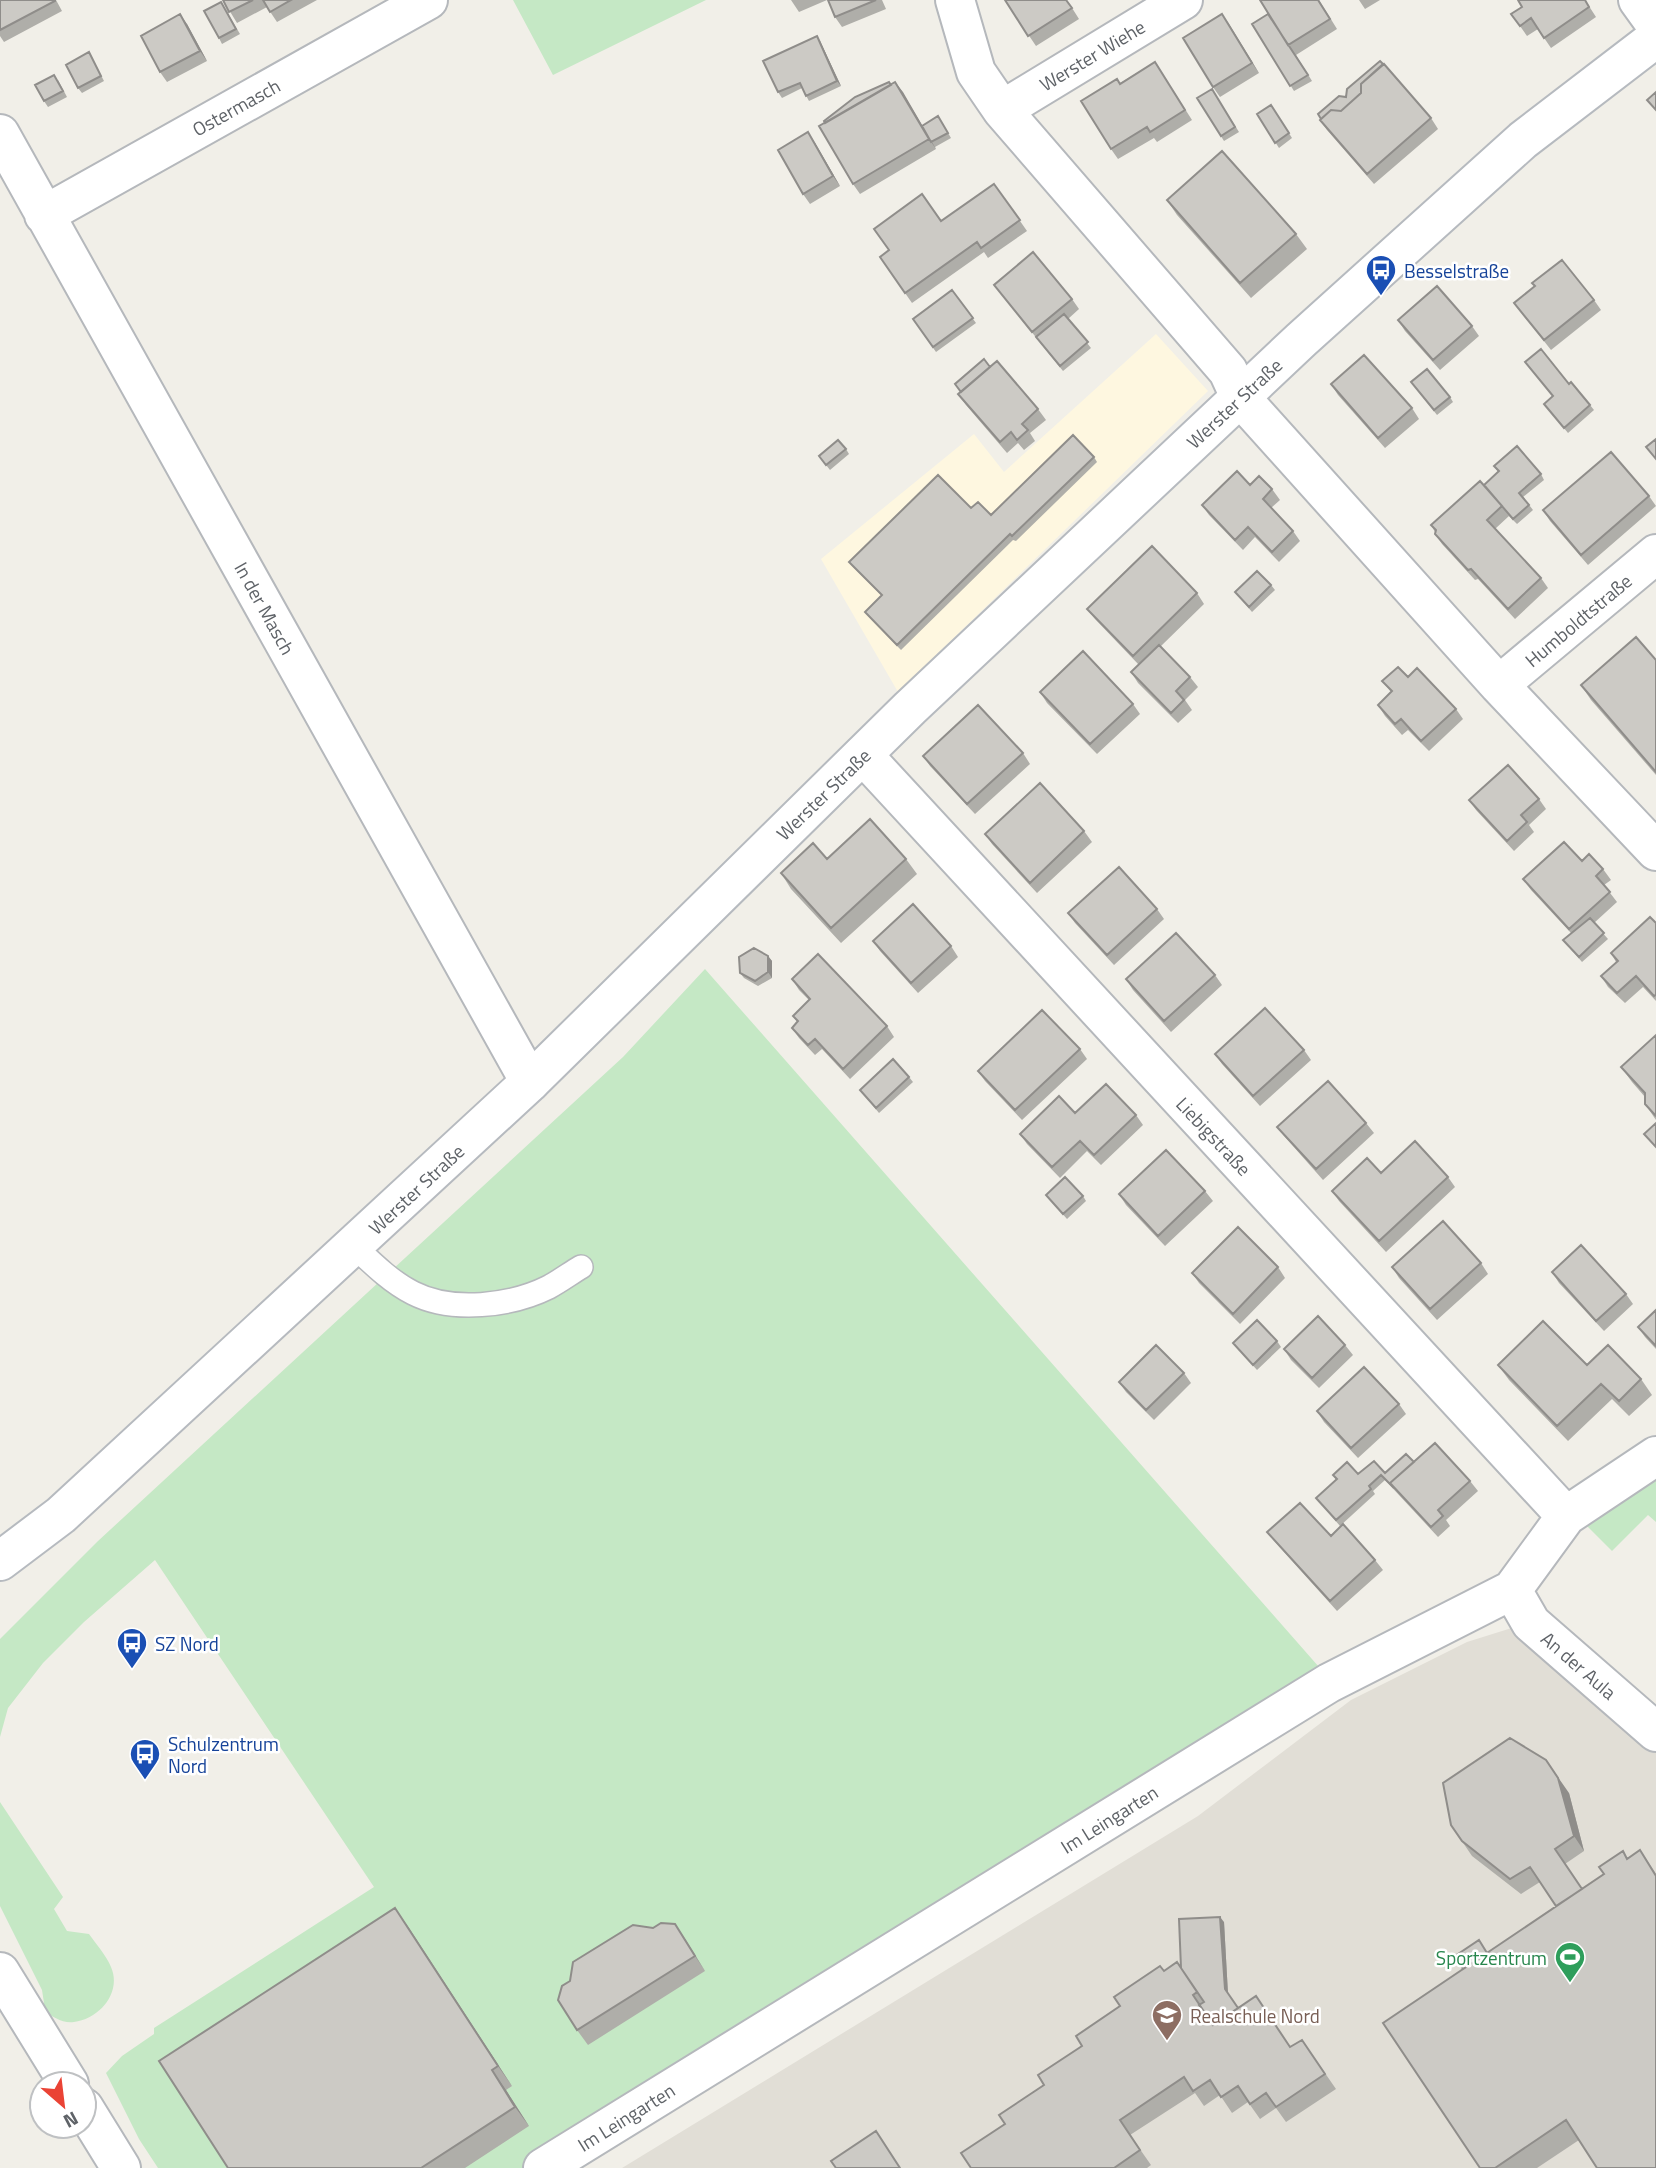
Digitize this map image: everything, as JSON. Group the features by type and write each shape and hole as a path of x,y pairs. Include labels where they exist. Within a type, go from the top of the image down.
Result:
{"street":[{"name":"Ostermasch","path":"44,215 428,0"},
{"path":"955,0 976,72 1002,110 1228,371 1240,397 1499,685 1656,851"},
{"name":"Werster Wiehe","path":"1002,110 1183,0"},
{"path":"1638,0 1656,25"},
{"name":"Werster Straße","path":"0,1561 61,1515 530,1082 910,708 1240,397 1523,139 1656,38"},
{"name":"In der Masch","path":"0,134 530,1082"},
{"name":"Humboldtstraße","path":"1499,685 1656,554"},
{"name":"Liebigstraße","path":"863,755 1566,1516"},
{"name":"Im Leingarten","path":"544,2168 1329,1683 1511,1590 1566,1516 1656,1456"},
{"name":"An der Aula","path":"1511,1590 1531,1623 1656,1732"},
{"path":"0,1972 60,2070"},
{"path":"98,2131 121,2168"}],"lane":[{"path":"354,1246 399,1285 415,1294 450,1305 508,1301 548,1287 581,1266"}],"shaded area":[{"path":"1156,334 1208,391 898,692 821,559 974,434 1004,472"},
{"path":"1547,1617 1656,1713 1656,2168 622,2168 1198,1816 1351,1700 1467,1642"}],"green space":[{"path":"513,0 706,0 553,75"},
{"path":"705,969 1326,1675 529,2168 158,2168 139,2139 106,2073 122,2056 154,2034 154,2028 374,1887 155,1560 84,1622 43,1663 8,1708 0,1737 0,1639 98,1541 623,1057"},
{"path":"1656,1470 1656,1522 1648,1515 1612,1551 1584,1523"},
{"path":"0,1802 63,1897 54,1909 67,1931 89,1934 111,1967 114,1986 111,1995 100,2010 84,2020 66,2022 43,2011 42,1990 0,1906"}],"building":[{"path":"0,0 55,0 55,1 0,30"},
{"path":"223,0 253,0 229,12"},
{"path":"263,0 291,0 270,12"},
{"path":"828,0 876,0 835,17"},
{"path":"1005,0 1066,0 1072,8 1028,36"},
{"path":"1260,0 1318,0 1330,19 1288,45"},
{"path":"1518,0 1585,0 1589,7 1544,38 1531,18 1520,26 1511,14 1522,7"},
{"path":"221,2 236,29 219,38 204,11"},
{"path":"180,14 200,51 160,72 141,36"},
{"path":"1222,14 1252,63 1213,87 1183,38"},
{"path":"1268,14 1308,75 1290,86 1252,24"},
{"path":"817,36 837,81 806,96 800,83 778,92 763,61"},
{"path":"89,52 101,76 78,88 66,65"},
{"path":"1380,61 1383,64 1361,84 1361,93 1341,111 1331,110 1321,119 1318,114 1339,96 1346,97 1347,89"},
{"path":"1155,62 1185,110 1150,132 1147,127 1111,149 1081,101 1117,79 1120,84"},
{"path":"1384,64 1431,118 1367,174 1320,120 1331,110 1341,111 1361,93 1361,84"},
{"path":"54,75 63,91 44,101 35,85"},
{"path":"889,82 891,85 825,123 824,121 855,97"},
{"path":"895,82 929,139 853,184 819,126"},
{"path":"1212,89 1235,127 1221,136 1197,98"},
{"path":"1656,92 1656,110 1647,100"},
{"path":"1271,105 1289,133 1275,143 1257,114"},
{"path":"938,116 948,133 931,142 922,126"},
{"path":"808,132 833,176 803,194 778,150"},
{"path":"1222,151 1296,234 1240,283 1167,200"},
{"path":"994,184 1020,220 981,248 977,242 905,293 880,257 889,250 874,229 922,194 941,221"},
{"path":"1033,252 1072,299 1032,332 994,285"},
{"path":"1562,260 1594,300 1544,340 1514,303 1535,286 1532,283"},
{"path":"1437,286 1472,326 1433,360 1398,320"},
{"path":"952,290 973,318 933,347 913,319"},
{"path":"1064,314 1088,342 1060,366 1036,337"},
{"path":"1541,349 1590,405 1564,428 1544,404 1553,396 1525,362"},
{"path":"1364,355 1412,408 1378,438 1331,384"},
{"path":"984,359 990,367 961,392 955,384"},
{"path":"997,361 1038,409 1022,424 1028,430 1017,440 1011,432 1000,442 958,394"},
{"path":"1427,369 1450,397 1434,410 1411,382"},
{"path":"1073,435 1094,457 1012,536 1010,534 897,645 865,612 882,595 849,562 938,475 971,508 978,502 991,515"},
{"path":"1656,439 1656,459 1646,447"},
{"path":"838,440 846,449 826,465 819,456"},
{"path":"1517,446 1541,474 1519,493 1529,505 1513,519 1484,485 1499,471 1494,466"},
{"path":"1611,452 1649,496 1581,555 1543,510"},
{"path":"1237,471 1250,485 1259,476 1272,489 1263,499 1293,531 1272,552 1248,527 1235,540 1202,505"},
{"path":"1480,481 1502,506 1487,520 1541,578 1508,609 1435,534 1436,530 1431,525"},
{"path":"1152,546 1197,593 1133,656 1087,609"},
{"path":"1257,571 1271,585 1249,607 1235,592"},
{"path":"1636,637 1656,660 1656,772 1581,685"},
{"path":"1159,645 1190,677 1176,691 1184,700 1171,713 1131,672"},
{"path":"1083,651 1133,704 1090,744 1040,692"},
{"path":"1398,667 1408,677 1417,668 1456,709 1421,741 1401,719 1395,724 1378,705 1392,691 1382,681"},
{"path":"978,705 1023,753 967,804 923,756"},
{"path":"1508,765 1539,799 1521,815 1527,822 1507,841 1469,800"},
{"path":"1040,783 1084,831 1030,883 985,834"},
{"path":"870,819 906,859 831,928 781,873 813,843 827,859"},
{"path":"1564,842 1582,861 1589,854 1603,869 1596,876 1610,892 1569,929 1523,879"},
{"path":"1119,867 1157,909 1107,955 1068,913"},
{"path":"913,904 951,946 911,983 873,941"},
{"path":"1650,917 1656,923 1656,995 1654,996 1636,976 1617,993 1601,976 1618,961 1611,953"},
{"path":"1590,918 1604,933 1579,957 1563,940"},
{"path":"1176,933 1215,975 1164,1021 1126,979"},
{"path":"754,948 768,956 768,972 755,981 740,973 739,957"},
{"path":"818,954 887,1026 843,1069 815,1039 808,1045 792,1028 798,1021 793,1016 810,999 792,979"},
{"path":"1265,1008 1304,1050 1253,1096 1215,1054"},
{"path":"1042,1010 1080,1049 1015,1110 978,1071"},
{"path":"1656,1035 1656,1116 1645,1104 1645,1093 1621,1067"},
{"path":"893,1059 909,1077 876,1108 860,1090"},
{"path":"1328,1081 1366,1123 1316,1169 1277,1127"},
{"path":"1106,1084 1136,1115 1094,1155 1080,1141 1052,1167 1020,1134 1059,1096 1075,1113"},
{"path":"1656,1123 1656,1147 1644,1134"},
{"path":"1415,1141 1448,1177 1379,1241 1332,1191 1367,1158 1381,1173"},
{"path":"1166,1150 1205,1191 1158,1236 1119,1194"},
{"path":"1065,1177 1083,1196 1063,1214 1046,1195"},
{"path":"1443,1221 1481,1263 1430,1309 1392,1267"},
{"path":"1238,1227 1278,1267 1233,1314 1192,1273"},
{"path":"1581,1245 1626,1294 1596,1321 1552,1272"},
{"path":"1656,1310 1656,1346 1638,1327"},
{"path":"1318,1316 1345,1345 1312,1378 1284,1349"},
{"path":"1257,1320 1277,1341 1253,1365 1233,1343"},
{"path":"1543,1321 1587,1365 1608,1345 1641,1379 1619,1401 1601,1384 1557,1426 1498,1365"},
{"path":"1156,1345 1184,1373 1146,1410 1119,1382"},
{"path":"1364,1367 1399,1404 1351,1448 1317,1411"},
{"path":"1435,1443 1470,1481 1438,1510 1443,1516 1431,1527 1390,1483"},
{"path":"1406,1454 1414,1462 1390,1483 1394,1488 1381,1475 1369,1486 1371,1489 1336,1520 1316,1498 1337,1479 1333,1475 1347,1462 1358,1474 1374,1461 1385,1473"},
{"path":"1300,1503 1331,1536 1343,1524 1375,1560 1330,1601 1267,1532"},
{"path":"1510,1738 1546,1760 1558,1778 1574,1836 1555,1849 1582,1889 1556,1906 1530,1867 1510,1879 1462,1841 1451,1825 1443,1783"},
{"name":"Sportzentrum","path":"1640,1850 1656,1876 1656,2168 1597,2168 1566,2120 1495,2168 1480,2168 1383,2023 1604,1874 1599,1867 1623,1851 1627,1859"},
{"path":"395,1908 498,2066 492,2070 515,2107 421,2168 228,2168 159,2061"},
{"path":"1220,1917 1225,1989 1238,2008 1213,2025 1199,2005 1204,2002 1181,1968 1179,1919"},
{"path":"661,1923 675,1924 695,1956 577,2030 558,2000 562,1986 570,1981 573,1962 633,1925 653,1928"},
{"path":"1479,1940 1487,1953 1463,1969 1455,1956"},
{"path":"1177,1962 1197,1992 1193,1995 1213,2025 1256,1996 1290,2047 1302,2040 1325,2074 1276,2107 1266,2093 1250,2104 1238,2086 1221,2097 1210,2080 1193,2091 1184,2077 1120,2120 1140,2150 1114,2168 971,2168 961,2153 1005,2124 999,2115 1044,2085 1038,2075 1082,2046 1076,2036 1120,2006 1114,1997 1160,1966 1164,1971"},
{"path":"876,2131 900,2168 836,2168 831,2161"}],"place":[{"name":"Besselstraße","path":"1381,297"},
{"name":"SZ Nord","path":"132,1670"},
{"name":"Schulzentrum Nord","path":"145,1781"},
{"name":"Sportzentrum","path":"1570,1984"},
{"name":"Realschule Nord","path":"1167,2042"}]}
